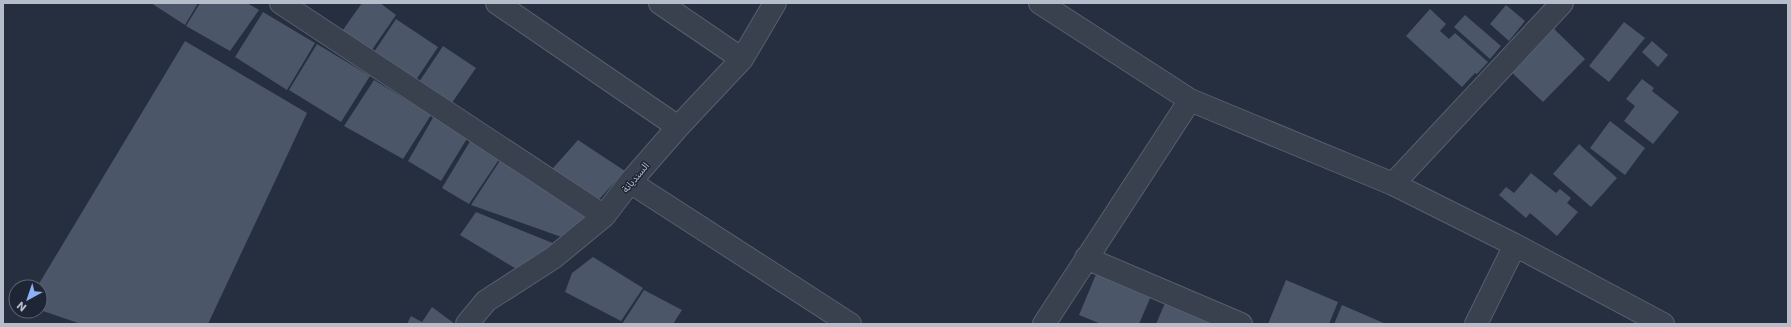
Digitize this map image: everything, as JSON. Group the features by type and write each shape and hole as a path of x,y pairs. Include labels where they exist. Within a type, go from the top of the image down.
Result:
{"street":[{"path":"281,3 604,216"},
{"path":"496,3 678,127"},
{"path":"660,3 742,59"},
{"name":"السنديانة","path":"467,324 486,301 553,258 604,216 630,182 678,127 742,59 775,3"},
{"path":"1040,3 1190,100 1393,184 1515,245 1663,324"},
{"path":"1393,184 1562,3"},
{"path":"1044,324 1190,100"},
{"path":"630,182 850,324"},
{"path":"1476,324 1515,245"},
{"path":"1086,258 1241,324"}],"building":[{"path":"151,3 198,3 185,25"},
{"path":"200,3 247,3 259,10 230,51 186,26"},
{"path":"362,3 380,3 396,15 369,54 340,34"},
{"path":"1506,5 1525,21 1509,41 1490,24"},
{"path":"1430,9 1446,24 1440,31 1449,39 1455,33 1488,62 1462,87 1406,36"},
{"path":"263,12 315,43 287,90 235,57"},
{"path":"1465,15 1501,46 1490,59 1454,27"},
{"path":"396,19 438,47 414,83 372,55"},
{"path":"1624,22 1645,38 1609,82 1589,66"},
{"path":"1549,24 1585,59 1543,102 1506,67"},
{"path":"185,41 307,113 208,324 81,324 48,313 48,279 42,279"},
{"path":"1652,41 1668,55 1658,67 1642,52"},
{"path":"317,44 370,76 341,122 289,90"},
{"path":"443,46 476,68 449,107 417,85"},
{"path":"1642,79 1654,88 1652,91 1679,112 1653,144 1624,121 1635,106 1626,99"},
{"path":"374,80 431,115 403,159 344,126"},
{"path":"434,116 468,137 441,181 408,161"},
{"path":"1610,121 1645,148 1625,175 1590,148"},
{"path":"472,138 500,158 469,204 442,188"},
{"path":"578,140 625,171 592,207 546,176"},
{"path":"1579,144 1617,178 1591,207 1553,174"},
{"path":"501,159 591,216 567,239 471,205"},
{"path":"1531,173 1556,193 1560,189 1571,198 1567,203 1578,212 1557,236 1530,213 1526,218 1499,195 1506,187 1514,193"},
{"path":"476,212 565,248 523,273 460,235"},
{"path":"593,257 643,288 621,321 565,292 572,273"},
{"path":"1097,272 1151,296 1139,324 1101,324 1079,315"},
{"path":"1286,280 1338,302 1329,324 1268,324"},
{"path":"644,290 682,310 673,324 622,324"},
{"path":"1165,303 1215,324 1156,324"},
{"path":"1342,305 1386,324 1334,324"},
{"path":"432,307 455,324 407,324 411,316 422,322"}]}
